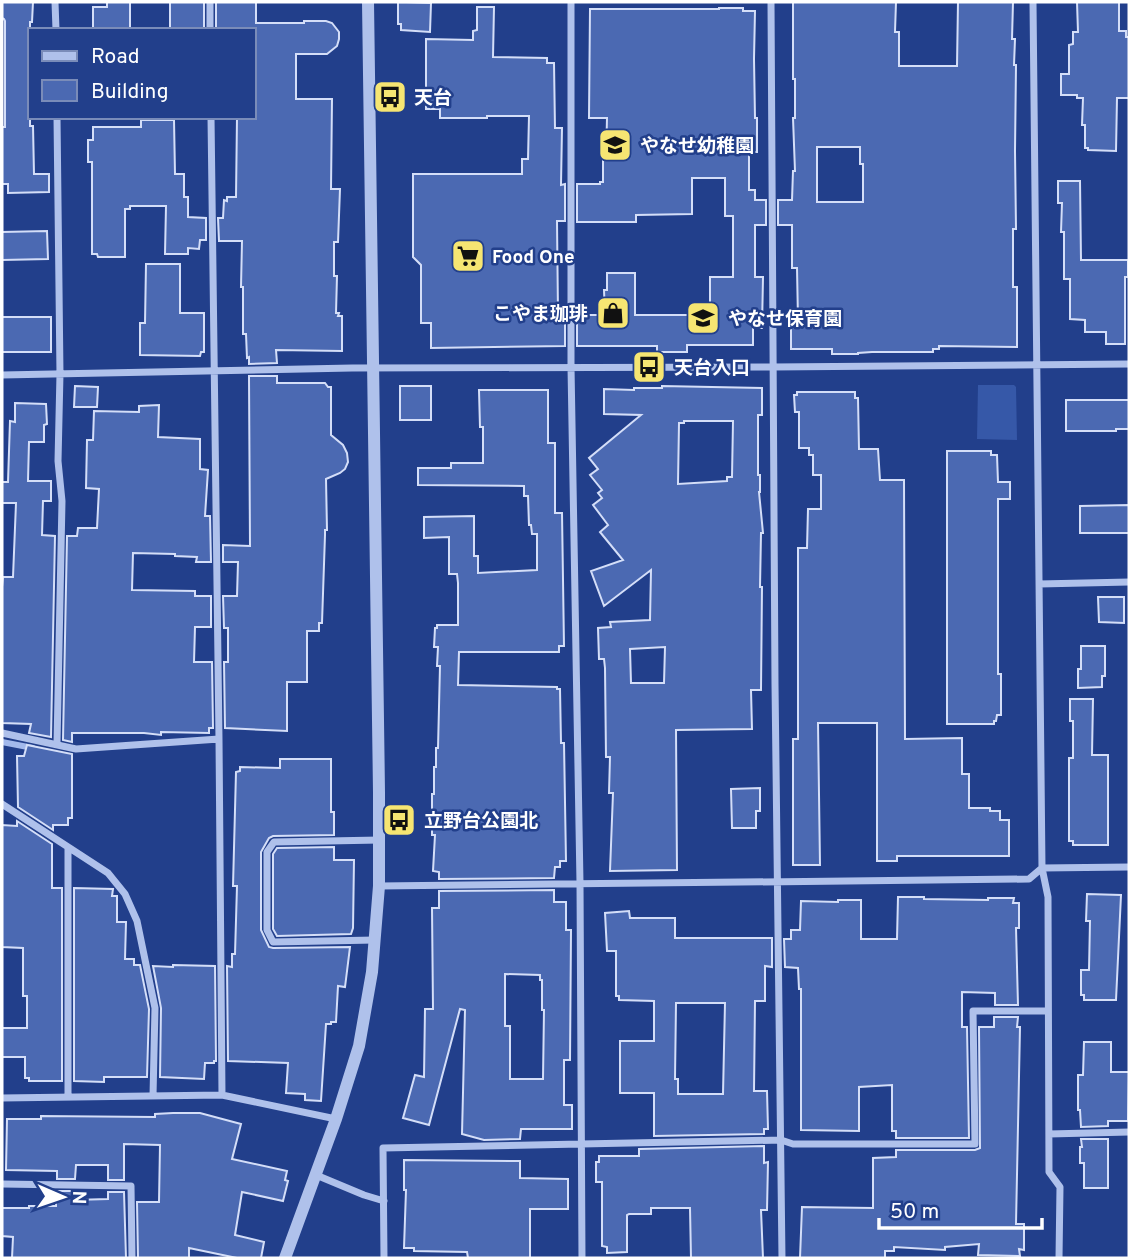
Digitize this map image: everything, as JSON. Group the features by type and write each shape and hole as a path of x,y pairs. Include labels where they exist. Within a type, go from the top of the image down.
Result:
{"street":[{"path":"55,2 56,28"},
{"path":"210,2 210,28"},
{"path":"285,1258 336,1119 359,1046 372,972 379,886 368,2"},
{"path":"571,2 571,367 580,883 582,1258"},
{"path":"771,2 782,1258"},
{"path":"1033,2 1042,868 1048,897 1049,1172 1060,1187 1059,1258"},
{"path":"57,119 60,374 58,461 62,501 57,744"},
{"path":"211,119 222,1095"},
{"path":"2,375 372,368 1129,364"},
{"path":"1039,584 1129,582"},
{"path":"2,733 76,749 219,739"},
{"path":"2,804 108,873 125,894 137,921 155,1008 153,1096"},
{"path":"375,940 273,942 267,930 267,852 274,842 380,840"},
{"path":"68,846 68,1097"},
{"path":"379,886 1030,879 1042,868 1129,867"},
{"path":"384,1258 383,1148 781,1140 793,1144 975,1144 973,1011 1048,1011"},
{"path":"2,1098 222,1095 336,1119"},
{"path":"1049,1134 1129,1132"},
{"path":"316,1175 384,1201"},
{"path":"2,1184 131,1186 132,1258"}],"shaded area":[{"path":"978,385 1016,387 1017,440 977,439"}],"building":[{"path":"2,2 33,2 32,22 28,28 28,119 30,126 33,126 34,174 49,174 49,192 8,193 8,184 2,184 5,21 2,18"},
{"path":"107,2 130,2 130,28 93,28 93,7 107,7"},
{"path":"170,2 204,2 204,28 170,28"},
{"path":"216,2 256,2 256,23 326,21 332,23 339,32 337,46 327,54 296,54 296,99 332,99 331,189 340,189 338,242 334,242 334,276 337,276 336,313 342,316 342,351 276,350 277,363 249,364 246,334 243,334 242,241 219,241 218,218 223,218 224,200 227,201 227,197 236,197 237,119 256,119 256,28 216,28"},
{"path":"398,2 431,3 430,32 401,30 401,24 398,24"},
{"path":"793,2 896,2 895,32 899,32 899,66 957,66 958,2 1013,2 1012,39 1015,39 1016,65 1016,229 1013,229 1013,287 1017,287 1017,347 939,346 939,349 933,349 933,352 858,354 832,354 832,349 791,349 791,320 798,320 797,268 792,268 792,225 778,225 778,200 792,200 795,171","holes":["817,147 860,147 863,202 817,202"]},
{"path":"1077,2 1119,2 1119,31 1126,31 1126,37 1129,37 1129,98 1117,98 1116,151 1085,148 1083,98 1077,98 1077,95 1061,95 1061,74 1069,74 1069,45 1073,44 1073,32 1078,32"},
{"path":"477,7 494,7 493,57 547,58 547,63 554,63 555,128 562,128 561,185 565,184 565,221 557,221 558,314 565,315 565,346 431,348 431,323 421,323 421,265 413,257 413,174 522,174 522,159 528,159 529,116 440,118 440,109 426,109 426,39 473,40 473,31 477,30"},
{"path":"719,8 755,11 757,152 749,152 749,190 755,190 755,200 766,200 766,225 755,225 755,277 763,277 762,328 753,328 753,345 687,345 687,352 657,352 657,346 577,346 577,315 605,315 604,290 607,290 607,273 635,273 635,315 701,315 701,304 710,304 710,277 733,277 733,216 725,216 725,178 692,178 692,214 636,215 636,222 577,222 577,184 603,182 603,158 606,158 607,118 589,118 590,9"},
{"path":"141,120 174,120 175,174 184,174 184,197 188,197 188,217 206,218 206,240 200,240 199,249 188,248 188,254 165,254 166,206 130,206 130,209 125,209 125,257 98,257 97,254 92,254 92,162 88,162 88,140 93,140 93,127 141,127"},
{"path":"1058,181 1080,181 1081,260 1128,260 1128,277 1125,277 1125,344 1106,344 1106,332 1085,332 1085,320 1070,319 1070,279 1064,279 1064,232 1061,232 1062,203 1058,203"},
{"path":"47,231 48,259 2,260 2,232"},
{"path":"146,264 180,264 180,313 204,313 204,352 201,352 200,356 140,355 140,323 145,323"},
{"path":"2,317 51,317 51,352 2,352"},
{"path":"249,376 277,376 277,383 325,383 331,387 331,435 343,445 348,462 340,473 326,479 327,530 322,623 319,623 319,631 307,631 307,682 287,682 287,731 225,728 224,662 228,662 228,628 224,628 223,596 237,596 238,562 223,562 223,545 250,546"},
{"path":"75,386 98,387 97,407 74,407"},
{"path":"400,386 431,386 431,420 400,420"},
{"path":"762,388 762,415 758,415 758,475 763,533 760,587 761,690 751,690 752,729 676,730 677,870 610,871 613,793 609,793 610,757 606,757 605,668 604,659 599,659 598,628 611,627 610,622 650,620 651,570 604,606 591,571 623,560 600,532 608,525 593,505 602,498 598,493 602,490 590,475 598,469 589,458 641,415 604,414 604,389","holes":["733,421 732,477 727,477 727,481 678,484 679,423","665,647 664,683 631,683 630,649"]},
{"path":"479,390 548,390 548,443 555,443 555,513 562,513 564,646 559,646 559,652 459,652 458,685 560,689 561,743 564,743 566,861 560,861 560,867 555,867 554,878 439,879 439,872 433,871 435,835 432,835 432,794 438,748 440,666 437,666 438,647 434,647 435,628 437,625 458,625 458,583 457,574 449,574 449,537 424,538 424,517 474,516 474,556 478,556 478,573 537,570 537,534 532,534 529,525 528,496 524,496 524,486 418,485 418,468 451,468 451,463 483,463"},
{"path":"797,392 855,392 855,398 858,398 859,449 878,449 880,480 904,480 905,739 962,738 962,774 969,774 969,808 1000,811 1000,820 1009,820 1009,856 897,856 897,861 877,861 877,723 818,723 820,865 793,865 793,739 798,739 798,548 807,548 808,509 821,509 821,475 813,475 813,455 809,455 809,448 799,448 799,412 795,412 794,395 797,395"},
{"path":"1066,400 1129,400 1129,429 1066,431"},
{"path":"15,403 46,404 44,442 29,442 28,481 51,481 51,501 43,501 42,535 55,536 51,737 29,733 31,724 2,723 2,587 3,577 13,577 16,503 2,503 2,482 8,482 10,421 15,422"},
{"path":"159,405 158,437 200,439 200,469 208,470 205,516 210,516 211,562 196,562 197,557 175,554 133,553 132,590 195,591 195,596 211,596 211,627 195,627 194,662 212,662 213,728 209,728 209,733 161,732 161,735 72,733 72,742 63,740 67,536 77,536 78,528 97,528 99,489 86,488 87,440 93,440 94,411 139,412 139,406"},
{"path":"947,451 991,451 991,455 997,455 998,482 1010,482 1010,499 998,499 998,674 1001,674 1001,715 997,715 994,724 947,724"},
{"path":"1129,505 1129,533 1080,533 1080,506"},
{"path":"1098,597 1124,597 1124,623 1099,622"},
{"path":"1081,646 1105,646 1105,676 1102,676 1102,687 1078,688"},
{"path":"1070,699 1093,699 1092,755 1108,755 1108,845 1073,845 1073,841 1069,841 1069,758 1073,758"},
{"path":"27,745 72,754 72,818 68,818 68,825 53,825 53,830 18,807 17,756 24,756"},
{"path":"280,759 331,759 334,835 273,836 261,852 261,930 269,947 350,947 345,987 338,986 336,1022 326,1024 321,1101 305,1100 305,1094 286,1093 288,1063 228,1061 227,966 232,967 232,954 235,954 237,886 233,886 236,772 240,771 240,767 280,768"},
{"path":"760,788 760,811 756,811 756,828 732,828 731,789"},
{"path":"17,821 52,844 52,888 62,888 62,1081 29,1081 29,1078 25,1078 25,1057 2,1057 2,1028 27,1028 27,996 23,996 23,948 2,947 2,825 17,826"},
{"path":"334,847 334,860 354,860 351,934 277,936 273,929 273,854 277,848"},
{"path":"74,888 113,889 112,896 117,896 117,922 126,922 125,959 134,959 134,965 140,965 149,1009 147,1077 104,1077 104,1082 74,1081"},
{"path":"554,890 554,902 566,902 566,930 571,930 570,1060 564,1060 564,1105 572,1105 572,1129 521,1129 520,1139 484,1140 462,1134 465,1010 460,1009 429,1125 403,1118 415,1075 424,1077 425,1009 433,1009 432,908 439,908 439,891","holes":["505,974 540,975 544,1010 543,1079 510,1079 510,1026 505,1026"]},
{"path":"1087,894 1121,895 1116,1000 1084,1000 1084,995 1081,995 1081,970 1089,970 1090,921 1086,921"},
{"path":"898,897 988,900 1014,898 1013,903 1019,903 1019,928 1016,928 1018,1005 995,1005 995,993 962,992 962,1027 967,1027 969,1138 896,1138 896,1131 892,1131 892,1085 859,1087 859,1131 801,1130 801,989 798,968 785,967 784,939 791,939 791,930 800,930 801,901 861,900 861,939 897,939"},
{"path":"629,911 630,918 675,918 675,938 772,938 772,967 765,966 765,1001 755,1001 754,1091 767,1091 768,1129 764,1129 764,1134 654,1136 654,1093 620,1093 620,1041 654,1041 654,1001 619,1000 619,996 616,996 616,951 607,951 605,913","holes":["676,1003 725,1003 723,1094 678,1094 678,1079 675,1079"]},
{"path":"153,966 215,966 216,1061 205,1063 204,1079 160,1077 161,1008"},
{"path":"994,1017 1018,1017 1017,1027 1020,1027 1016,1224 1024,1224 1024,1250 1019,1249 1020,1256 978,1255 979,1244 945,1247 945,1250 894,1247 894,1251 885,1251 885,1258 800,1258 802,1207 873,1208 873,1158 896,1157 896,1150 980,1148 979,1027 994,1027"},
{"path":"1084,1042 1111,1042 1111,1072 1129,1072 1128,1121 1108,1121 1108,1126 1081,1127 1078,1075 1083,1075"},
{"path":"200,1113 241,1124 232,1159 287,1171 285,1180 288,1181 283,1201 242,1192 235,1235 264,1242 261,1258 237,1258 189,1248 189,1258 138,1258 137,1202 159,1202 160,1145 124,1144 124,1180 108,1180 108,1165 76,1165 75,1179 57,1179 57,1171 6,1170 7,1119 41,1119 41,1116 155,1117 155,1114"},
{"path":"1081,1139 1108,1139 1108,1188 1084,1188 1084,1163 1080,1163"},
{"path":"764,1146 764,1163 768,1162 767,1210 761,1210 763,1258 691,1258 690,1208 651,1208 651,1214 629,1214 627,1252 607,1253 607,1247 602,1246 602,1182 596,1182 596,1162 599,1162 599,1156 639,1156 639,1149"},
{"path":"404,1160 520,1161 520,1178 568,1179 568,1209 530,1209 530,1258 468,1258 467,1252 414,1251 414,1248 404,1248"},
{"path":"56,1191 75,1191 74,1200 108,1199 108,1192 124,1192 126,1258 12,1258 13,1237 2,1236 2,1208 56,1206"}],"waterway":[{"path":"2,742 33,748"}],"place":[{"name":"天台","path":"390,97"},
{"name":"やなせ幼稚園","path":"615,145"},
{"name":"Food One","path":"468,256"},
{"name":"こやま珈琲","path":"613,313"},
{"name":"やなせ保育園","path":"703,318"},
{"name":"天台入口","path":"649,367"},
{"name":"立野台公園北","path":"399,820"}]}
